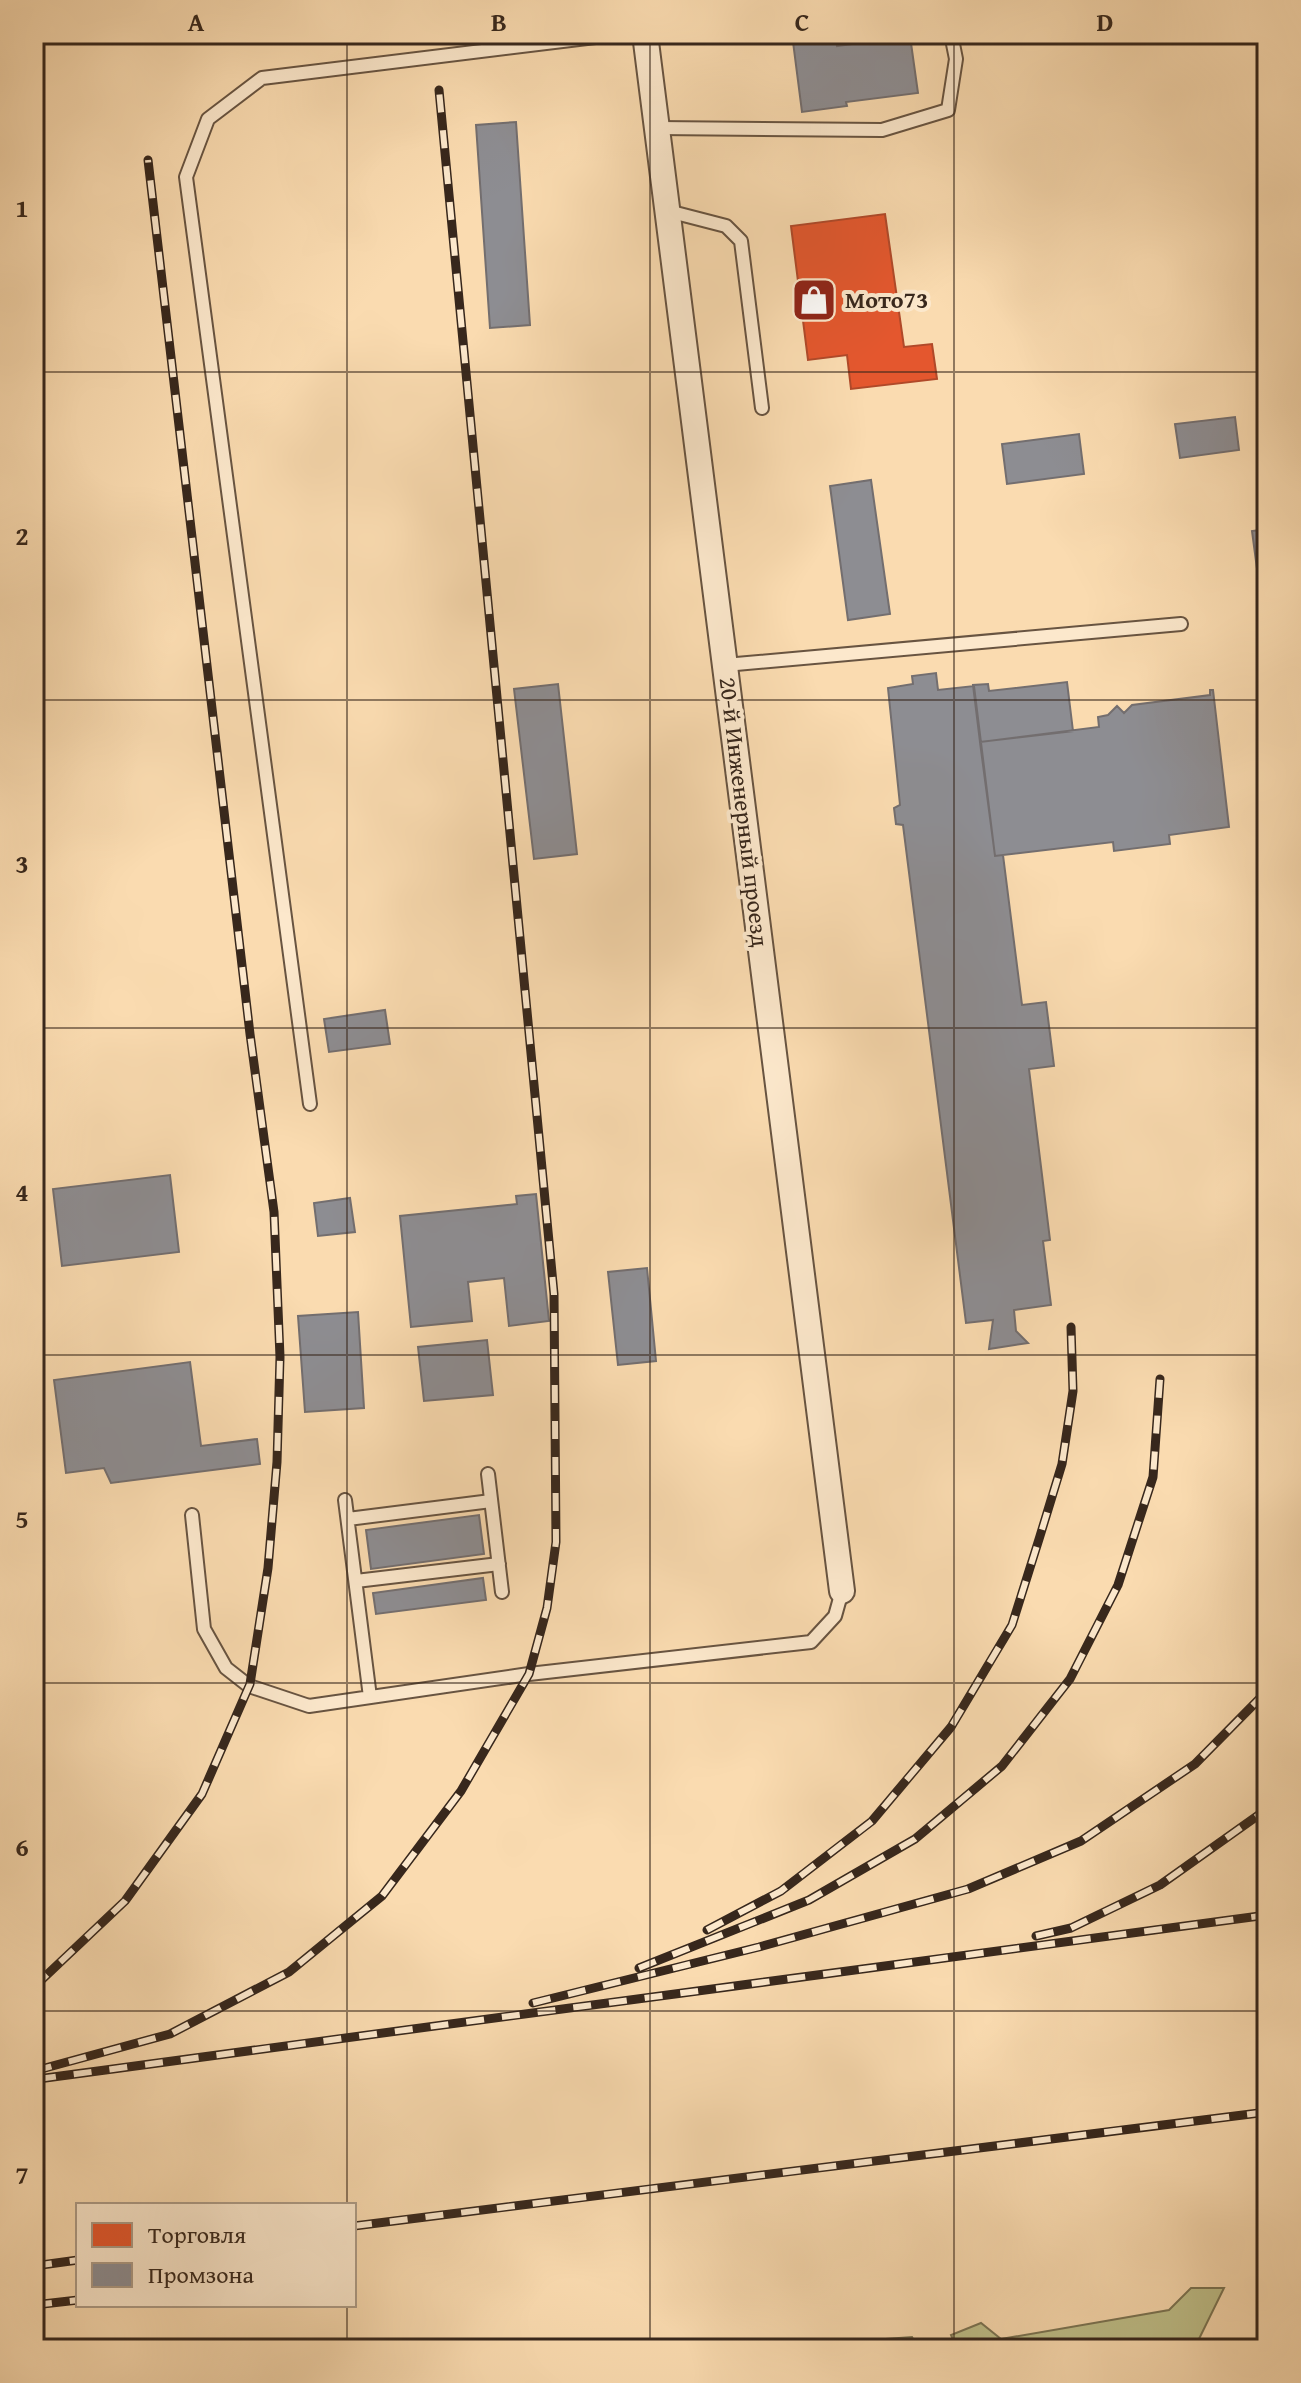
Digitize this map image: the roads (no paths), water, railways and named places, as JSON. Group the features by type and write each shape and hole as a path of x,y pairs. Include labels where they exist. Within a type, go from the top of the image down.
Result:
{"street":[{"name":"20-й Инженерный проезд","path":"645,34 842,1591"}],"lane":[{"path":"310,1104 186,177 208,119 262,78 620,34"},
{"path":"657,128 882,130 948,110 956,59 951,34"},
{"path":"668,211 726,226 741,241 762,408"},
{"path":"725,665 1181,624"},
{"path":"488,1474 502,1592"},
{"path":"345,1500 370,1697"},
{"path":"348,1519 491,1501"},
{"path":"192,1515 204,1629 226,1668 249,1686 309,1706 529,1674 811,1642 835,1616 842,1591"},
{"path":"356,1581 499,1564"}],"railway":[{"path":"34,2071 170,2034 289,1972 382,1896 461,1791 529,1674 547,1608 556,1542 554,1294 439,90"},
{"path":"34,1987 125,1901 202,1794 250,1684 268,1568 277,1462 280,1357 274,1212 250,1034 148,160"},
{"path":"707,1930 781,1891 872,1821 951,1727 1012,1625 1062,1464 1073,1391 1071,1327"},
{"path":"639,1968 809,1900 915,1839 1002,1766 1070,1679 1118,1585 1153,1477 1160,1379"},
{"path":"533,2003 759,1947 968,1889 1081,1841 1195,1764 1267,1691"},
{"path":"1036,1936 1071,1928 1160,1885 1267,1809"},
{"path":"38,2079 1267,1915"},
{"path":"356,2226 1267,2112"},
{"path":"34,2266 76,2260"},
{"path":"34,2305 76,2300"}],"place":[{"name":"Мото73","path":"814,300"}]}
